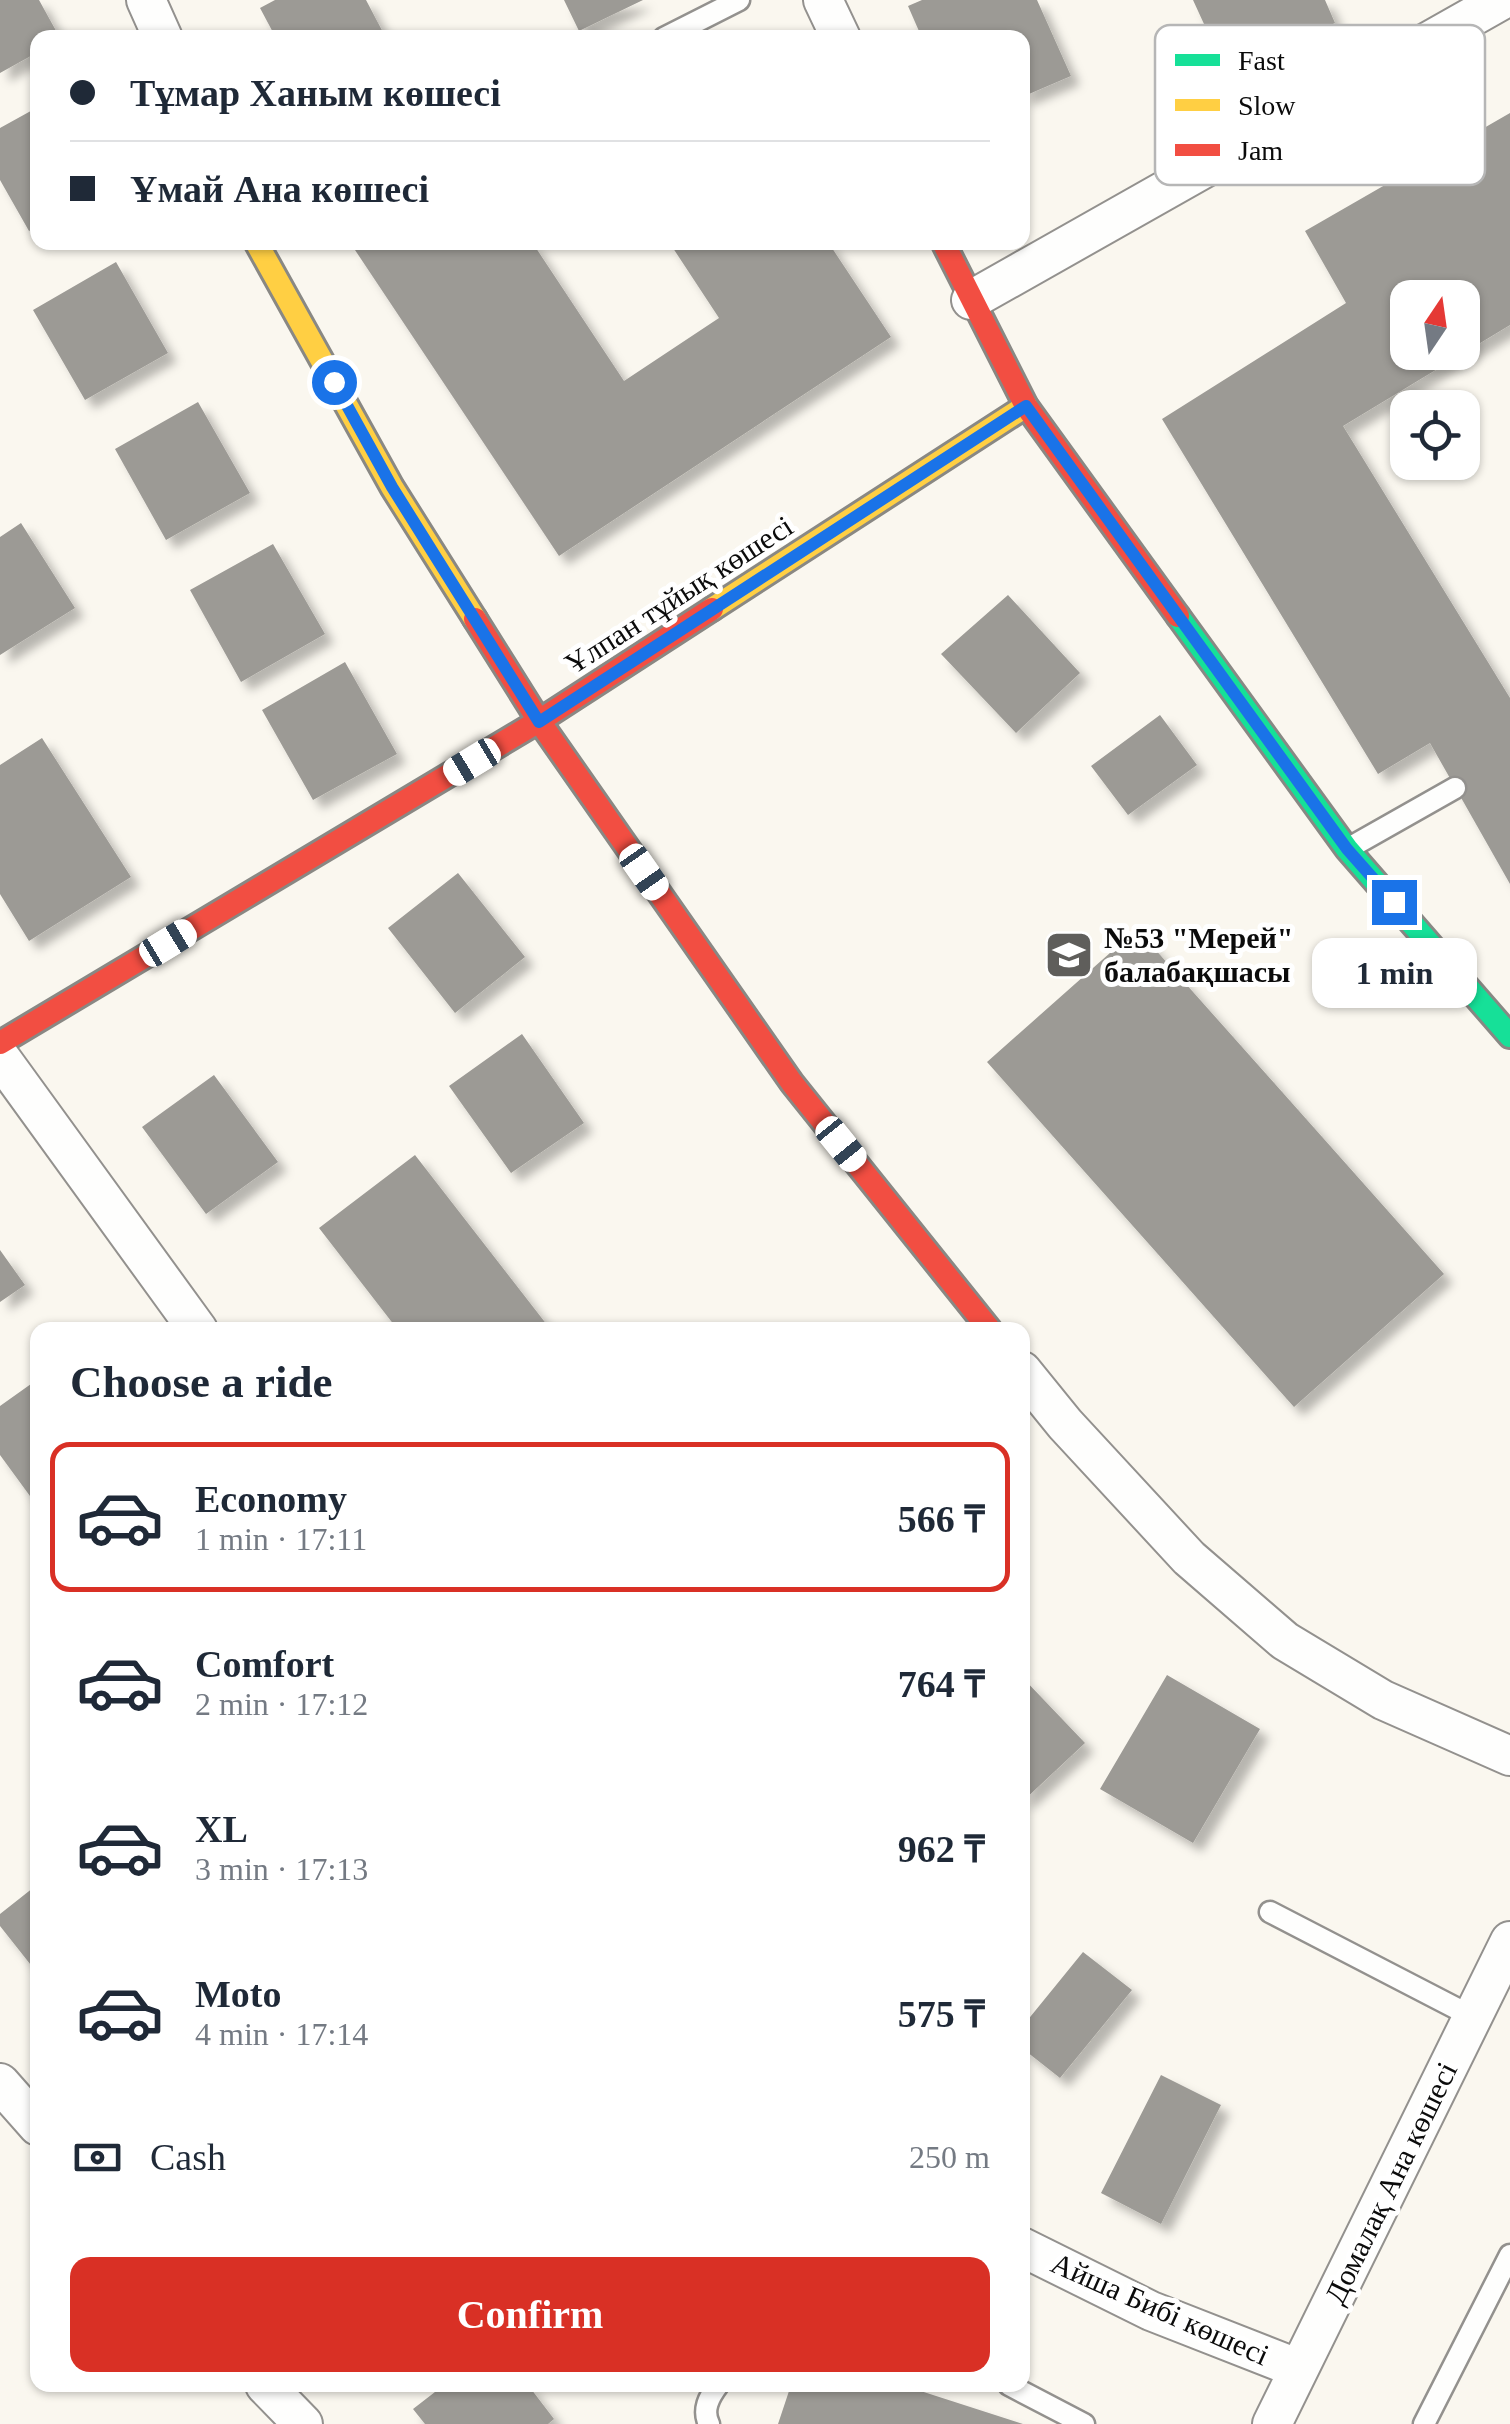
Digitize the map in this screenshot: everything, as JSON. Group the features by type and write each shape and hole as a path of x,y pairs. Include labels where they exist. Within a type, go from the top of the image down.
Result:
{"street":[{"path":"146,0 159,30"},
{"path":"823,0 838,30"},
{"path":"1458,25 1502,0"},
{"path":"971,300 1175,185"},
{"path":"260,250 392,487 539,722 792,1083 984,1322"},
{"path":"947,250 1026,406 1347,849 1510,1036"},
{"name":"Ұлпан тұйық көшесі","path":"0,1043 539,722 1026,406"},
{"path":"0,1056 192,1322"},
{"path":"1030,1381 1189,1558 1285,1641 1383,1700 1510,1756"},
{"name":"Домалақ Ана көшесі","path":"1272,2424 1510,1941"},
{"path":"0,2084 30,2117"},
{"name":"Айша Бибі көшесі","path":"1030,2251 1151,2311 1299,2370"},
{"path":"272,2392 303,2424"}],"lane":[{"path":"680,30 740,0"},
{"path":"1347,849 1456,788"},
{"path":"1270,1912 1472,2017"},
{"path":"1424,2424 1510,2255"},
{"path":"710,2424 706,2417 713,2392"},
{"path":"1022,2392 1084,2424"}],"building":[{"path":"0,0 39,0 56,30 30,30 30,56 0,73"},
{"path":"275,0 366,0 382,30 272,30 260,8"},
{"path":"564,0 643,0 581,30"},
{"path":"922,0 1037,0 1071,76 1030,94 1030,30 918,30 908,6"},
{"path":"1193,0 1325,0 1335,23 1331,25 1204,25"},
{"path":"30,111 29,231 0,180 0,128"},
{"path":"1510,113 1510,325 1480,343 1480,280 1390,280 1390,370 1436,370 1403,390 1390,390 1390,398 1343,426 1510,698 1510,884 1430,743 1378,774 1162,419 1346,303 1305,231 1385,185 1485,185 1485,127"},
{"path":"355,250 537,250 624,381 719,318 674,250 833,250 891,337 559,556"},
{"path":"116,262 168,353 85,400 33,310"},
{"path":"198,402 250,493 166,540 115,449"},
{"path":"21,523 75,608 0,655 0,537"},
{"path":"273,544 325,634 241,682 190,590"},
{"path":"1008,595 1080,673 1016,733 941,654"},
{"path":"345,662 397,754 313,800 262,710"},
{"path":"1160,715 1197,765 1128,815 1091,766"},
{"path":"42,738 131,877 29,941 0,894 0,765"},
{"path":"458,873 525,957 455,1013 388,928"},
{"path":"1137,929 1444,1274 1294,1407 987,1062"},
{"path":"522,1034 584,1123 511,1173 449,1086"},
{"path":"214,1075 278,1162 206,1214 142,1127"},
{"path":"415,1155 545,1322 392,1322 319,1228"},
{"path":"0,1250 25,1285 0,1302"},
{"path":"30,1385 30,1496 0,1455 0,1406"},
{"path":"1167,1675 1260,1729 1193,1843 1100,1789"},
{"path":"1030,1685 1085,1743 1030,1795"},
{"path":"30,1890 30,1964 0,1926 0,1914"},
{"path":"1083,1952 1132,1990 1060,2078 1030,2054 1030,2017"},
{"path":"1161,2075 1221,2105 1161,2224 1101,2193"},
{"path":"435,2392 533,2392 554,2419 548,2424 425,2424 413,2409"},
{"path":"789,2392 924,2392 1023,2424 778,2424"}],"traffic: fast":[{"path":"1178,616 1347,849 1510,1036"}],"traffic: slow":[{"path":"260,250 392,487 475,619"},
{"path":"712,609 1026,406"}],"traffic: jam":[{"path":"947,250 1026,406 1178,616"},
{"path":"0,1043 539,721 712,609"},
{"path":"475,619 539,721 792,1083 984,1322"}],"place":[{"name":"№53 \"Мерей\" балабақшасы","path":"1069,955"}],"route":[{"path":"334,382 392,487 539,722 1026,406 1347,849 1394,902"}]}
